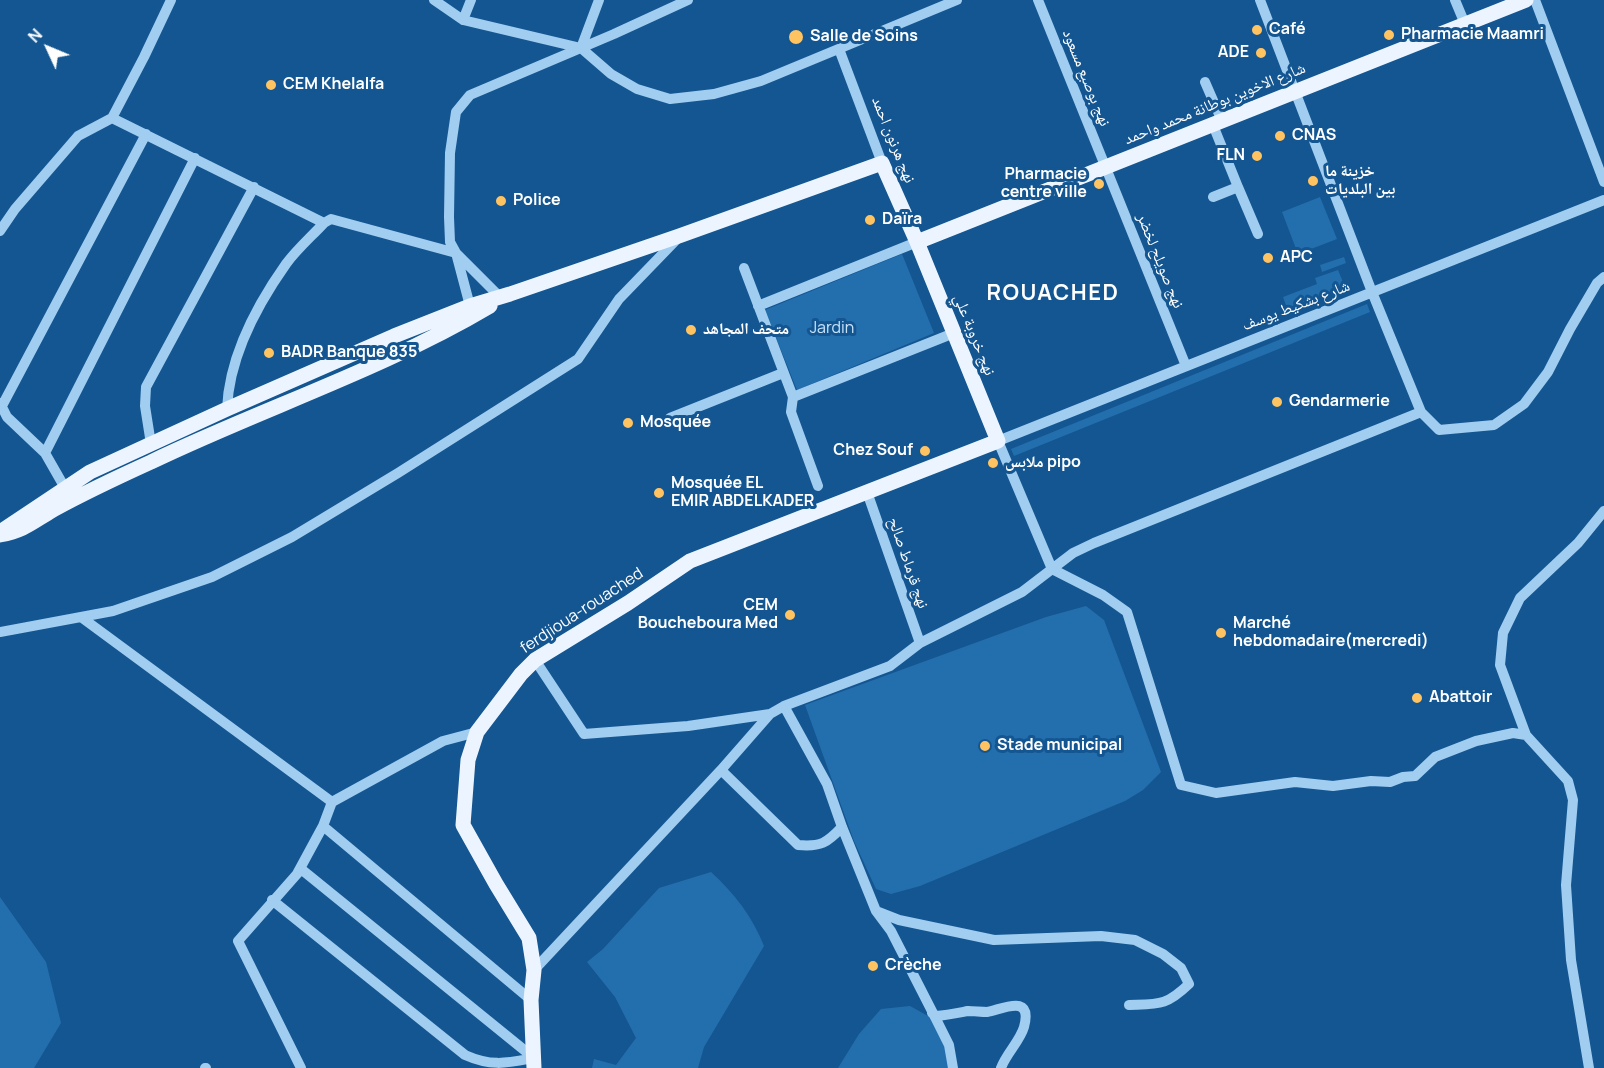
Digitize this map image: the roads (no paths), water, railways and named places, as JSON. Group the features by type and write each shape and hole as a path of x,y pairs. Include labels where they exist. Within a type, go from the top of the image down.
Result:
{"main road":[{"name":"شارع الاخوين بوطانة محمد واحمد","path":"917,242 1526,0"},
{"path":"0,533 90,472 226,409 470,306 680,236 882,163"},
{"name":"نهج هرنون احمد","path":"882,163 917,242"},
{"name":"نهج خروبة علي","path":"917,242 999,441"},
{"path":"0,533 20,531 53,510 152,461 458,325 505,296"},
{"name":"ferdjioua-rouached","path":"534,1063 531,1000 534,970 529,938 464,825 468,760 477,732 521,674 535,660 628,603 690,561 999,441"}],"street":[{"path":"0,231 15,209 78,136 112,118 171,0"},
{"path":"434,0 462,20 581,48 611,74 637,89 670,99 714,94 761,81 957,0"},
{"path":"462,20 471,0"},
{"path":"581,48 599,0"},
{"path":"470,306 456,253 450,242 450,153 456,112 459,107 470,95 688,0"},
{"name":"نهج بوصبع مسعود","path":"1038,0 1106,167"},
{"path":"1260,0 1372,292 1421,412 1439,430 1494,425 1524,404 1548,372 1597,283 1604,277"},
{"path":"1455,0 1465,24"},
{"path":"1535,0 1604,182"},
{"name":"نهج هرنون احمد","path":"839,50 882,163"},
{"path":"1205,82 1238,187 1258,234"},
{"path":"112,118 324,223"},
{"path":"65,488 45,453 7,417 1,405 146,134"},
{"path":"45,453 195,158"},
{"name":"نهج صويلح لخضر","path":"1106,167 1186,366"},
{"path":"151,444 145,406 146,387 254,187"},
{"path":"1213,197 1238,187"},
{"name":"شارع بشكيط يوسف","path":"999,441 1604,200"},
{"path":"0,243 15,209"},
{"path":"226,409 229,381 236,356 268,292 288,262 324,223 332,219 456,253 505,296"},
{"path":"0,632 113,611 179,589 265,552 398,473 578,359 619,299 680,236"},
{"path":"758,306 917,242"},
{"path":"744,268 793,398 791,412 818,486"},
{"path":"793,398 954,333"},
{"path":"670,418 783,373"},
{"path":"534,970 721,770 770,714 784,706 890,666 920,644 1022,592 1073,553 1094,543 1421,412"},
{"path":"999,441 1052,569 1103,595 1127,612 1181,785 1216,793 1295,782 1333,786 1371,781 1390,782 1403,777 1415,776 1435,757 1476,741 1513,733 1526,735"},
{"name":"نهج قرماط صالح","path":"867,492 920,644"},
{"path":"1589,1068 1571,960 1567,896 1573,800 1568,780 1526,735 1500,665 1503,633 1520,598 1578,543 1604,511"},
{"path":"81,617 332,802"},
{"path":"535,660 584,734 688,726 770,714"},
{"path":"784,706 827,784 876,911 891,931 949,1045 953,1068"},
{"path":"301,1068 238,941 301,869 323,826 332,802 443,741 477,732"},
{"path":"721,770 798,845 814,847 829,840 842,827"},
{"path":"323,826 531,1000"},
{"path":"301,869 534,1063"},
{"path":"273,900 465,1054 482,1062 534,1063"},
{"path":"876,911 899,920 994,940 1101,936 1136,940 1163,954 1181,968 1189,984 1174,998 1159,1004 1129,1005"},
{"path":"932,1012 936,1016 969,1011 988,1011 1005,1006 1017,1005 1022,1008 1026,1015 1023,1029 1005,1057 1001,1068"}],"place":[{"name":"Café","path":"1257,30"},
{"name":"Pharmacie Maamri","path":"1389,35"},
{"name":"Salle de Soins","path":"796,37"},
{"name":"ADE","path":"1261,53"},
{"name":"CEM Khelalfa","path":"271,85"},
{"name":"CNAS","path":"1280,136"},
{"name":"FLN","path":"1257,156"},
{"name":"خزينة ما بين البلديات","path":"1313,181"},
{"name":"Pharmacie centre ville","path":"1099,184"},
{"name":"Police","path":"501,201"},
{"name":"Daïra","path":"870,220"},
{"name":"APC","path":"1268,258"},
{"name":"متحف المجاهد","path":"691,330"},
{"name":"BADR Banque 835","path":"269,353"},
{"name":"Gendarmerie","path":"1277,402"},
{"name":"Mosquée","path":"628,423"},
{"name":"Chez Souf","path":"925,451"},
{"name":"ملابس pipo","path":"993,463"},
{"name":"Mosquée EL EMIR ABDELKADER","path":"659,493"},
{"name":"CEM Boucheboura Med","path":"790,615"},
{"name":"Marché hebdomadaire(mercredi)","path":"1221,633"},
{"name":"Abattoir","path":"1417,698"},
{"name":"Stade municipal","path":"985,746"},
{"name":"Crèche","path":"873,966"}],"district":[{"name":"ROUACHED","path":"1053,294"}],"park label":[{"name":"Jardin","path":"832,329"}]}
